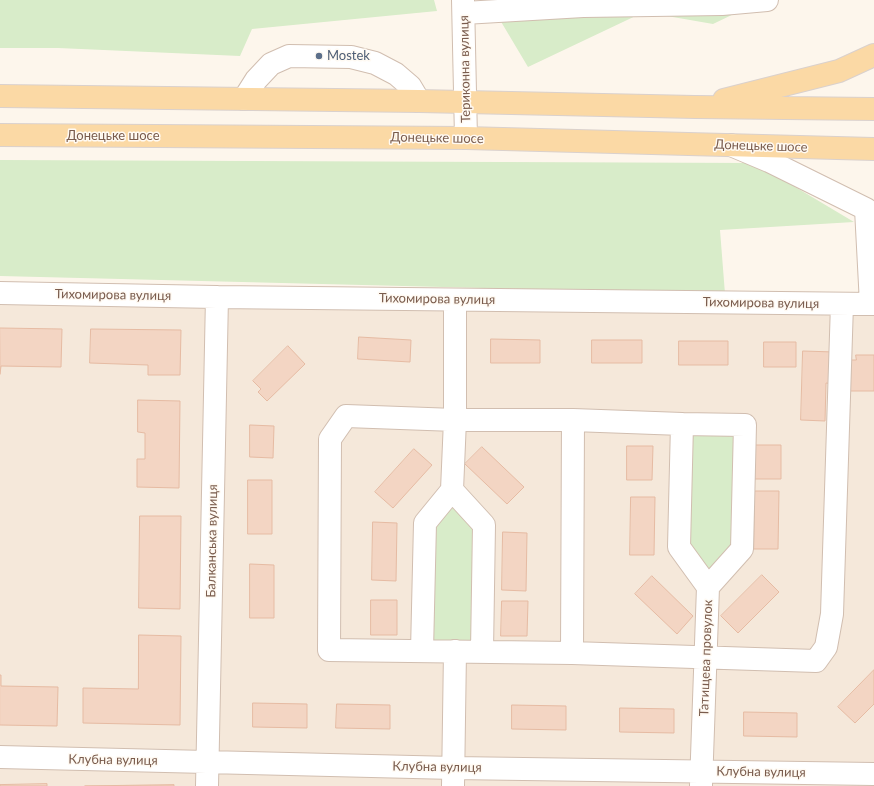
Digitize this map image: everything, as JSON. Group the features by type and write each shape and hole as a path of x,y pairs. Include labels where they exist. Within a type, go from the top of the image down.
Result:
{"main road":[{"path":"695,107 839,71 874,55"},
{"path":"0,96 419,101 874,109"},
{"name":"Донецьке шосе","path":"0,135 466,138 874,149"}],"street":[{"path":"464,6 722,4 767,0"},
{"name":"Териконна вулиця","path":"464,6 466,138"},
{"path":"244,99 256,80 271,64 289,56 351,57 375,63 396,74 410,86 419,101"},
{"path":"731,145 866,209 872,270 872,304"},
{"name":"Тихомирова вулиця","path":"0,293 217,297 872,304"},
{"name":"Балканська вулиця","path":"207,786 217,297"},
{"path":"422,651 425,523 452,490 455,420 455,300"},
{"path":"708,587 742,549 746,425 574,420 455,420 346,416 330,439 328,650 572,653 816,661 826,647 832,614 842,304"},
{"path":"572,653 574,420"},
{"name":"Татищева провулок","path":"682,424 679,547 708,587 702,778"},
{"path":"452,490 484,525 482,652"},
{"path":"454,777 455,651"},
{"name":"Клубна вулиця","path":"0,757 207,763 454,777 702,778 874,774"}],"shaded area":[{"path":"0,299 874,311 874,786 0,786"}],"green space":[{"path":"0,0 434,0 437,11 252,29 240,56 58,48 0,48"},
{"path":"763,0 713,24 644,12 528,67 500,20"},
{"path":"0,160 755,163 854,222 720,230 725,294 0,276"},
{"path":"687,431 738,432 736,549 710,572 685,546"},
{"path":"454,502 478,528 476,644 425,643 428,528"}],"building":[{"path":"0,328 62,329 61,367 1,366 0,374"},
{"path":"91,329 181,330 180,375 148,375 148,365 90,363"},
{"path":"359,337 411,340 410,362 358,359"},
{"path":"491,339 540,340 540,363 491,363"},
{"path":"592,340 642,340 642,363 592,363"},
{"path":"679,341 728,341 728,365 679,365"},
{"path":"764,342 796,342 796,367 764,367"},
{"path":"288,346 305,364 267,401 258,392 261,389 253,381"},
{"path":"803,351 834,352 833,384 826,383 825,421 801,420"},
{"path":"856,355 874,355 874,391 848,391 848,360 856,360"},
{"path":"138,400 180,401 179,488 137,487 137,459 145,459 145,433 138,432"},
{"path":"250,425 274,426 273,458 250,457"},
{"path":"755,445 781,445 781,479 755,479"},
{"path":"627,446 653,446 652,480 627,480"},
{"path":"482,447 524,487 507,504 465,464"},
{"path":"414,449 432,465 393,508 375,492"},
{"path":"248,480 272,480 272,534 248,534"},
{"path":"755,491 779,491 778,549 754,549"},
{"path":"631,497 655,497 654,555 630,555"},
{"path":"140,516 181,516 180,609 139,608"},
{"path":"373,522 397,523 396,581 372,580"},
{"path":"503,532 527,533 526,591 502,590"},
{"path":"250,564 274,565 274,618 250,618"},
{"path":"762,575 779,592 738,633 721,616"},
{"path":"652,576 693,616 677,634 635,594"},
{"path":"371,600 397,600 397,635 371,635"},
{"path":"502,601 528,601 527,636 501,636"},
{"path":"139,635 181,636 180,725 83,723 83,688 138,689"},
{"path":"874,670 874,704 855,723 838,707"},
{"path":"0,675 1,686 58,687 57,726 0,725"},
{"path":"253,703 307,704 307,728 253,727"},
{"path":"337,704 390,705 390,729 336,728"},
{"path":"512,705 566,706 566,730 512,729"},
{"path":"620,708 674,709 674,733 620,732"},
{"path":"744,712 797,713 797,737 744,736"},
{"path":"47,784 47,786 0,786 0,785"},
{"path":"174,785 174,786 85,786"}],"place":[{"name":"Mostek","path":"319,56"}]}
